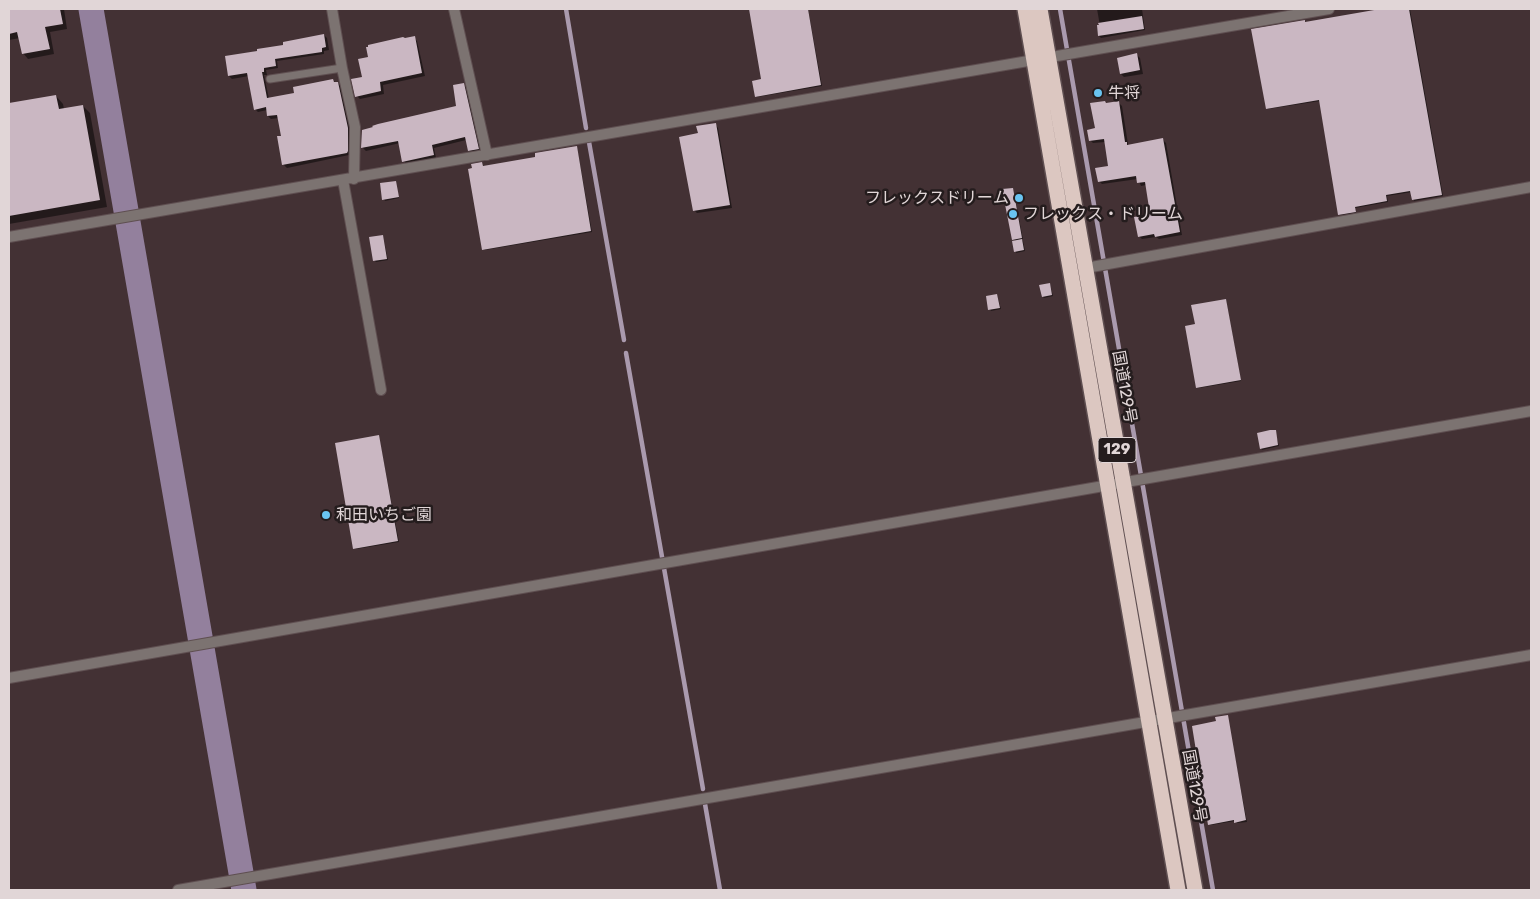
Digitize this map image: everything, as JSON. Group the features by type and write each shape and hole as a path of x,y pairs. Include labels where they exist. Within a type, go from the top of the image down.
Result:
{"highway":[{"name":"国道129号","path":"1025,9 1055,55 1107,485 1178,890"},
{"name":"国道129号","path":"1040,9 1055,55 1086,268 1123,482 1171,716 1195,890"}],"street":[{"path":"332,9 355,127 354,179"},
{"path":"454,9 487,155"},
{"path":"9,237 354,179 491,153 1329,9"},
{"path":"343,180 381,390"},
{"path":"1086,268 1531,187"},
{"path":"9,678 1531,411"},
{"path":"178,890 1171,716 1531,655"}],"lane":[{"path":"270,78 342,68"}],"building":[{"path":"9,9 60,9 63,24 45,27 50,49 22,54 17,32 9,34"},
{"path":"749,9 808,9 821,85 755,97 752,81 761,79"},
{"path":"1380,9 1409,9 1442,195 1412,200 1410,191 1386,195 1387,201 1355,207 1356,212 1338,215 1319,100 1266,109 1251,29"},
{"path":"1142,16 1144,29 1098,36 1098,23"},
{"path":"324,34 326,47 322,48 322,52 275,59 276,66 264,68 264,72 262,72 267,98 294,93 293,87 333,79 334,82 338,82 348,128 348,151 347,153 282,165 277,136 281,136 277,115 267,116 266,107 254,110 247,73 228,76 225,56 257,51 257,49 283,45 283,42"},
{"path":"415,36 422,73 380,82 381,91 355,97 351,79 362,77 358,59 368,57 366,47 403,37"},
{"path":"1137,53 1140,70 1120,74 1117,58"},
{"path":"464,83 479,149 468,151 465,137 432,145 434,155 402,162 398,141 361,148 362,130 378,124 456,106 453,85"},
{"path":"56,95 59,109 83,105 100,200 9,216 9,103"},
{"path":"1105,101 1106,103 1119,101 1127,145 1163,138 1180,232 1155,237 1154,234 1138,237 1134,217 1150,214 1145,182 1137,183 1136,176 1098,182 1095,168 1108,166 1104,139 1089,141 1087,130 1095,128 1090,103"},
{"path":"716,123 730,205 693,211 679,137 698,133 696,126"},
{"path":"577,146 591,231 482,250 468,169 472,168 471,164 482,162 483,166 535,157 535,153"},
{"path":"396,181 399,197 382,200 380,183"},
{"name":"フレックス・ドリーム","path":"1013,188 1022,238 1012,240 1002,189"},
{"path":"383,235 387,259 373,261 369,237"},
{"path":"1022,239 1024,250 1014,252 1012,241"},
{"path":"1050,283 1052,295 1042,297 1039,285"},
{"path":"997,294 1000,308 988,310 986,296"},
{"path":"1226,299 1241,380 1196,388 1185,326 1195,324 1191,305"},
{"path":"1276,430 1278,445 1260,449 1257,433"},
{"path":"379,435 398,541 353,549 335,443"},
{"path":"1228,715 1246,820 1234,823 1234,820 1208,825 1192,726 1216,721 1215,717"}],"waterway":[{"path":"91,9 244,890"},
{"path":"566,9 586,128"},
{"path":"1060,9 1213,890"},
{"path":"589,142 624,340"},
{"path":"626,353 703,789"},
{"path":"705,804 720,890"}],"place":[{"name":"牛将","path":"1098,93"},
{"name":"フレックスドリーム","path":"1019,198"},
{"name":"フレックス・ドリーム","path":"1013,214"},
{"name":"和田いちご園","path":"326,515"}]}
